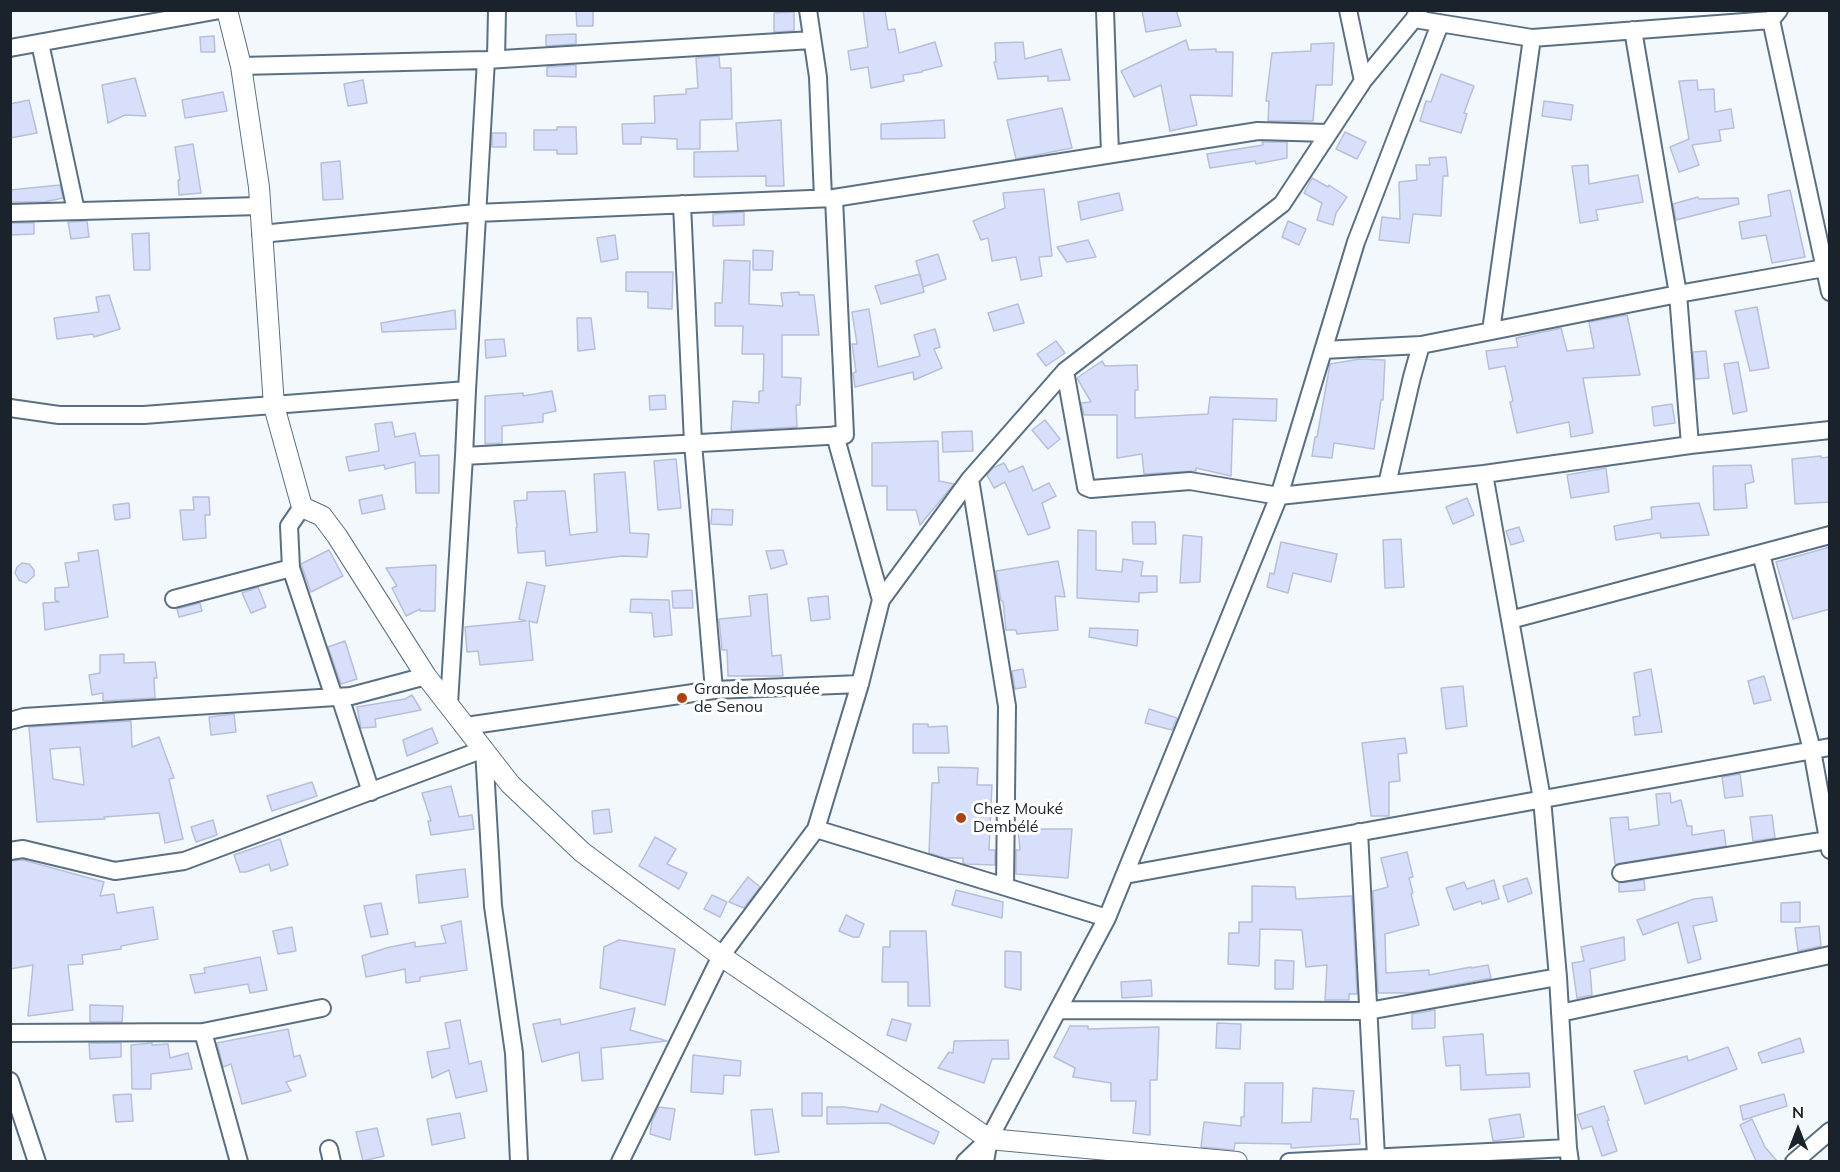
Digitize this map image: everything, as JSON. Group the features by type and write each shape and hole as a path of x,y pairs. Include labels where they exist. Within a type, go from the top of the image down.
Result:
{"street":[{"path":"10,48 220,10"},
{"path":"227,10 241,66 259,187 274,406 302,507 289,526 291,568 371,792"},
{"path":"449,704 476,213 497,10"},
{"path":"464,456 845,435 818,77 808,10"},
{"path":"1105,10 1110,154"},
{"path":"1348,10 1363,81"},
{"path":"620,1161 721,956 816,829 860,684 881,600 970,479 1065,371 1282,204 1363,81 1417,15 1440,24 1532,38 1775,15 1830,292"},
{"path":"985,1161 989,1139 1107,918 1279,496 1356,242 1440,24"},
{"path":"1633,30 1678,294 1690,445"},
{"path":"1491,331 1532,38"},
{"path":"241,66 491,60 812,40"},
{"path":"40,43 76,211"},
{"path":"261,234 476,213 828,198 1258,131 1328,133"},
{"path":"682,204 693,443 714,690"},
{"path":"10,213 259,206"},
{"path":"1323,350 1421,345 1678,294 1826,268"},
{"path":"1387,484 1421,345"},
{"path":"1065,371 1086,487 1091,489 1190,482 1279,496 1484,474 1690,445 1830,430"},
{"path":"10,408 59,415 144,415 467,390"},
{"path":"835,435 881,600"},
{"path":"1289,1161 1376,1157 1569,1155 1558,977 1542,799 1484,474"},
{"path":"970,479 1006,706 1005,887"},
{"path":"302,507 322,516 426,676 510,784 582,852 721,956 989,1139 1237,1161"},
{"path":"1510,620 1830,534"},
{"path":"1621,873 1829,845 1812,750 1761,554"},
{"path":"174,599 291,568"},
{"path":"10,721 24,717 351,696 426,676"},
{"path":"466,726 714,690 860,684"},
{"path":"1125,875 1830,747"},
{"path":"10,851 23,849 115,871 184,861 484,749"},
{"path":"484,749 493,906 514,1053 519,1161"},
{"path":"816,829 1107,918"},
{"path":"1359,832 1376,1157"},
{"path":"1560,1013 1830,955"},
{"path":"1059,1010 1368,1011 1558,977"},
{"path":"10,1033 203,1032 322,1008"},
{"path":"203,1032 239,1161"},
{"path":"10,1081 37,1161"},
{"path":"1794,1161 1828,1137"},
{"path":"964,1161 989,1139"}],"building":[{"path":"863,10 885,10 888,30 895,29 899,53 935,42 942,66 903,75 904,81 871,88 868,67 851,70 848,51 868,47"},
{"path":"1142,10 1176,10 1181,26 1146,32"},
{"path":"576,11 593,11 593,26 577,26"},
{"path":"794,12 794,31 774,32 774,13"},
{"path":"576,34 576,44 546,46 546,35"},
{"path":"214,36 215,52 201,52 200,37"},
{"path":"1186,40 1189,50 1216,49 1216,52 1233,52 1232,96 1190,95 1197,125 1170,131 1161,85 1134,97 1121,71"},
{"path":"1023,42 1025,59 1061,49 1070,80 1048,81 1048,76 998,79 994,62 996,62 995,43"},
{"path":"1334,43 1332,85 1316,85 1313,121 1268,121 1269,101 1266,101 1272,53 1311,51 1311,44"},
{"path":"719,56 720,68 731,68 732,119 700,120 700,149 677,149 677,139 641,137 641,144 623,144 622,124 655,123 654,96 686,94 686,89 698,88 696,58"},
{"path":"576,65 576,77 547,76 547,67"},
{"path":"1441,74 1474,86 1464,113 1467,114 1461,133 1420,121 1426,101 1431,102"},
{"path":"135,78 146,116 125,115 108,123 102,85"},
{"path":"363,80 367,103 348,106 344,84"},
{"path":"1697,80 1698,90 1714,89 1715,112 1731,109 1734,128 1719,130 1721,141 1692,145 1699,165 1679,172 1670,147 1689,139 1679,81"},
{"path":"223,92 227,111 185,118 182,100"},
{"path":"29,100 37,133 10,138 10,104"},
{"path":"1544,101 1573,105 1571,120 1542,116"},
{"path":"1062,108 1072,148 1016,159 1007,120"},
{"path":"781,120 784,186 766,186 766,176 694,177 694,152 738,151 736,123"},
{"path":"944,120 945,138 881,139 881,124"},
{"path":"557,127 576,127 577,154 557,154 557,150 534,150 534,130 557,130"},
{"path":"1345,132 1366,142 1357,159 1336,149"},
{"path":"492,133 506,133 506,147 492,147"},
{"path":"1262,142 1287,142 1287,158 1256,164 1255,161 1210,168 1207,154 1263,145"},
{"path":"193,144 201,193 179,195 178,180 180,180 175,147"},
{"path":"1446,157 1448,176 1443,176 1441,216 1413,214 1409,243 1379,240 1382,217 1400,219 1399,182 1417,180 1416,165 1430,165 1429,158"},
{"path":"340,161 343,199 323,200 321,163"},
{"path":"1588,165 1589,184 1638,175 1643,202 1596,210 1598,220 1580,223 1572,166"},
{"path":"1312,178 1328,187 1329,185 1347,197 1336,213 1333,225 1317,220 1322,203 1304,193"},
{"path":"60,185 63,198 44,202 10,202 10,190"},
{"path":"1044,189 1052,256 1039,257 1042,276 1021,280 1016,257 992,261 988,238 981,240 973,221 1005,208 1003,193"},
{"path":"1790,190 1805,257 1772,263 1766,235 1742,239 1739,222 1771,216 1768,195"},
{"path":"1119,193 1123,210 1081,220 1078,202"},
{"path":"1698,197 1699,199 1738,198 1739,204 1676,220 1673,204"},
{"path":"744,212 744,225 713,226 713,214"},
{"path":"87,221 89,237 71,239 68,222"},
{"path":"1288,221 1306,229 1299,245 1282,237"},
{"path":"10,223 34,223 34,234 10,235"},
{"path":"149,233 150,270 134,270 132,234"},
{"path":"615,235 618,259 601,262 597,238"},
{"path":"1088,240 1096,257 1067,262 1057,247"},
{"path":"753,250 773,251 772,270 753,270"},
{"path":"938,254 946,279 923,287 916,261"},
{"path":"724,260 750,261 749,304 783,306 781,293 799,292 799,295 814,295 819,335 782,335 782,377 801,378 800,405 796,405 797,427 731,431 733,401 759,403 759,391 763,391 764,354 742,354 743,326 715,326 715,303 722,303"},
{"path":"626,272 673,272 672,309 648,308 648,292 626,291"},
{"path":"920,274 924,292 881,304 875,286"},
{"path":"109,295 120,329 94,337 93,334 57,339 54,318 99,312 96,297"},
{"path":"1018,304 1024,323 994,331 988,313"},
{"path":"1757,307 1769,368 1750,371 1735,311"},
{"path":"869,309 878,367 920,356 914,335 935,329 940,347 934,349 942,368 914,380 913,372 855,387 853,373 856,372 852,344 857,344 852,312"},
{"path":"455,310 456,329 382,332 381,323"},
{"path":"1627,315 1640,375 1583,378 1593,433 1571,437 1569,422 1517,433 1505,366 1489,369 1486,351 1518,347 1516,338 1561,328 1567,351 1594,348 1589,322"},
{"path":"577,318 591,318 595,349 578,351"},
{"path":"504,339 506,356 486,358 485,340"},
{"path":"1056,341 1065,353 1046,366 1037,354"},
{"path":"1706,351 1709,378 1695,379 1693,352"},
{"path":"1360,359 1385,360 1383,400 1381,400 1374,449 1334,443 1332,458 1312,456 1330,364"},
{"path":"1102,361 1105,366 1137,365 1138,390 1135,390 1135,418 1208,414 1210,397 1277,399 1276,421 1233,419 1231,476 1196,468 1196,471 1144,474 1142,454 1117,458 1117,415 1084,415 1081,403 1091,402 1077,378"},
{"path":"1738,362 1747,411 1733,414 1724,364"},
{"path":"552,391 556,411 543,414 543,422 502,426 502,443 485,444 485,396 523,393 523,396"},
{"path":"665,395 666,409 650,410 649,396"},
{"path":"1672,404 1675,423 1654,426 1652,407"},
{"path":"1045,420 1060,439 1048,449 1032,430"},
{"path":"392,422 395,437 415,433 420,456 439,455 439,493 416,493 415,462 385,469 384,465 349,471 346,457 379,451 375,424"},
{"path":"972,431 973,451 943,452 942,432"},
{"path":"938,441 939,481 954,484 920,525 916,510 887,510 887,486 872,486 872,443"},
{"path":"1821,456 1821,458 1830,457 1830,502 1795,504 1792,459"},
{"path":"676,459 681,508 658,510 654,461"},
{"path":"1004,463 1009,472 1023,466 1033,491 1049,483 1056,496 1042,503 1050,528 1028,535 1005,482 994,488 987,475 993,468"},
{"path":"1751,465 1754,482 1745,484 1747,508 1714,510 1713,466"},
{"path":"1606,468 1609,492 1571,498 1567,475"},
{"path":"625,472 630,533 649,534 647,557 622,556 546,566 545,551 518,553 514,501 527,500 527,492 565,491 570,535 597,532 594,474"},
{"path":"382,495 385,509 362,514 359,500"},
{"path":"193,497 209,497 210,515 205,515 206,538 183,540 180,510 194,510"},
{"path":"1467,498 1474,515 1453,524 1446,507"},
{"path":"129,503 130,518 115,520 113,505"},
{"path":"1699,503 1709,535 1661,538 1660,533 1616,540 1614,526 1652,519 1651,507"},
{"path":"712,509 733,510 732,525 711,524"},
{"path":"1132,522 1155,522 1156,544 1133,544"},
{"path":"1519,527 1524,541 1511,545 1506,531"},
{"path":"1078,530 1096,531 1096,570 1122,572 1123,559 1143,562 1141,576 1157,576 1157,592 1139,593 1139,602 1077,598"},
{"path":"1183,535 1202,537 1200,582 1180,583"},
{"path":"1401,539 1404,587 1385,588 1383,540"},
{"path":"1281,542 1337,554 1331,582 1293,573 1288,593 1267,587 1270,573 1274,574"},
{"path":"1830,547 1830,609 1793,619 1776,562"},
{"path":"98,550 108,617 45,630 43,603 59,602 55,600 55,588 69,587 65,563 79,561 78,553"},
{"path":"329,550 343,576 311,592 301,564"},
{"path":"783,550 787,564 771,569 766,551"},
{"path":"1058,561 1065,597 1055,596 1058,630 1017,634 1016,630 1006,630 1003,601 1001,601 996,571"},
{"path":"22,563 29,564 34,570 34,576 26,583 19,580 15,573 17,567"},
{"path":"436,565 435,611 420,611 420,609 406,616 392,588 397,586 386,568"},
{"path":"527,582 545,586 537,623 529,621 533,660 480,665 478,651 467,652 465,627 526,621 519,619"},
{"path":"258,587 266,607 251,613 242,593"},
{"path":"692,590 693,608 673,608 672,591"},
{"path":"767,594 772,656 781,655 783,676 728,676 727,650 722,650 719,619 751,616 749,596"},
{"path":"828,596 830,619 811,621 808,598"},
{"path":"631,599 669,600 672,635 654,637 652,613 630,612"},
{"path":"200,603 202,611 179,617 177,609"},
{"path":"1090,628 1138,630 1137,646 1089,637"},
{"path":"345,641 357,679 341,684 328,647"},
{"path":"124,654 124,663 155,662 157,678 154,678 155,698 103,701 103,693 92,695 89,675 100,673 100,655"},
{"path":"1023,669 1026,687 1015,689 1012,671"},
{"path":"1651,669 1662,732 1635,735 1633,717 1640,716 1634,673"},
{"path":"1764,676 1771,700 1754,704 1748,681"},
{"path":"1463,686 1467,726 1446,729 1441,688"},
{"path":"412,695 421,710 375,719 376,727 361,728 357,707 405,699"},
{"path":"1149,709 1177,718 1172,730 1145,723"},
{"path":"234,714 236,732 211,735 209,717"},
{"path":"131,721 132,747 159,737 174,778 169,779 183,839 165,843 159,813 104,817 105,819 37,822 29,727","holes":["80,747 84,785 53,779 50,749"]},
{"path":"913,724 928,724 928,727 947,726 949,753 913,753"},
{"path":"432,728 438,743 407,756 403,740"},
{"path":"1405,738 1407,753 1398,754 1400,781 1389,782 1389,816 1371,816 1362,743"},
{"path":"938,767 978,768 977,785 992,785 989,850 995,850 995,865 966,864 963,863 963,858 945,858 929,853 932,783 939,783"},
{"path":"1740,774 1743,796 1725,798 1722,777"},
{"path":"312,782 317,796 272,811 267,796"},
{"path":"451,786 459,817 472,815 474,829 431,835 428,821 431,821 422,793"},
{"path":"1670,793 1671,803 1681,800 1687,826 1692,826 1692,835 1724,830 1726,846 1615,864 1610,818 1628,817 1629,830 1659,825 1656,794"},
{"path":"609,809 612,832 594,834 592,811"},
{"path":"1772,815 1775,838 1753,841 1750,817"},
{"path":"213,820 217,835 196,842 191,827"},
{"path":"1040,827 1040,829 1072,829 1068,878 1016,874 1016,850 1020,850 1018,829"},
{"path":"655,837 676,849 667,864 687,873 679,889 639,866"},
{"path":"280,839 288,865 271,871 269,864 240,872 234,855"},
{"path":"1407,852 1413,877 1409,878 1413,893 1411,894 1419,925 1385,934 1386,973 1429,970 1429,975 1488,965 1491,978 1412,993 1378,993 1373,891 1388,887 1381,858"},
{"path":"23,860 104,882 100,896 114,894 117,913 153,907 158,939 121,946 121,949 82,955 83,964 68,965 73,1010 28,1016 33,965 10,969 10,861"},
{"path":"465,869 468,897 419,903 416,875"},
{"path":"748,877 760,887 744,908 729,902"},
{"path":"1527,878 1532,893 1508,902 1503,886"},
{"path":"1494,880 1499,899 1482,904 1481,901 1454,910 1446,888 1464,882 1467,889"},
{"path":"1644,880 1645,890 1619,892 1619,883"},
{"path":"1252,886 1295,887 1296,899 1352,896 1357,994 1349,994 1349,1000 1325,1000 1327,965 1306,967 1302,930 1260,929 1259,966 1228,964 1229,933 1239,933 1239,922 1252,922"},
{"path":"956,890 1003,902 1002,918 952,905"},
{"path":"712,895 727,902 720,917 704,909"},
{"path":"1712,897 1717,921 1693,926 1701,959 1688,963 1678,922 1643,935 1637,920 1694,899"},
{"path":"1800,902 1800,922 1781,922 1781,903"},
{"path":"381,903 388,934 371,937 364,906"},
{"path":"846,915 864,924 859,937 839,931"},
{"path":"461,921 467,970 420,977 420,981 406,983 405,969 366,977 362,956 415,942 415,947 446,943 441,926"},
{"path":"1819,926 1821,946 1798,951 1795,928"},
{"path":"292,927 296,951 278,954 273,931"},
{"path":"890,931 926,931 930,1006 908,1006 908,982 882,982 883,947 890,947"},
{"path":"1624,937 1625,960 1590,969 1592,995 1577,998 1572,963 1584,961 1581,947"},
{"path":"619,940 675,949 665,1005 600,988 604,947"},
{"path":"1005,951 1021,952 1021,990 1005,987"},
{"path":"260,957 267,990 250,993 248,984 195,993 190,975 205,973 204,968"},
{"path":"1275,960 1294,961 1293,989 1275,989"},
{"path":"1151,980 1152,996 1122,998 1121,982"},
{"path":"90,1005 123,1006 122,1022 90,1022"},
{"path":"635,1008 630,1030 667,1041 601,1048 603,1079 582,1081 579,1052 542,1062 533,1024 560,1019 561,1025"},
{"path":"1435,1010 1435,1028 1412,1029 1412,1014"},
{"path":"892,1019 911,1024 906,1041 887,1035"},
{"path":"460,1020 469,1064 481,1061 487,1091 456,1098 449,1070 432,1078 427,1052 450,1048 445,1023"},
{"path":"1217,1023 1241,1024 1240,1049 1216,1048"},
{"path":"1070,1026 1088,1026 1088,1029 1159,1027 1157,1080 1150,1080 1150,1135 1133,1133 1136,1101 1111,1101 1111,1083 1073,1077 1075,1068 1054,1057"},
{"path":"288,1029 294,1057 300,1055 306,1076 286,1082 291,1091 242,1104 231,1064 223,1067 217,1043"},
{"path":"1483,1034 1486,1075 1529,1073 1530,1087 1461,1090 1460,1065 1446,1066 1443,1037"},
{"path":"1800,1038 1804,1052 1762,1063 1758,1053"},
{"path":"1008,1040 1009,1059 992,1059 984,1083 938,1068 949,1052 953,1053 954,1041"},
{"path":"89,1043 121,1043 121,1057 90,1059"},
{"path":"152,1043 152,1045 168,1044 170,1058 188,1053 192,1069 151,1074 151,1089 132,1089 131,1045"},
{"path":"1728,1047 1737,1069 1645,1104 1634,1071 1687,1056 1688,1061"},
{"path":"693,1055 741,1061 740,1076 724,1075 723,1094 691,1092"},
{"path":"1245,1083 1283,1083 1282,1123 1311,1122 1313,1088 1354,1091 1350,1119 1358,1119 1360,1144 1291,1148 1291,1144 1235,1143 1234,1150 1201,1147 1204,1122 1241,1126 1241,1117 1244,1117"},
{"path":"802,1093 822,1093 822,1116 802,1116"},
{"path":"131,1094 133,1121 116,1122 113,1095"},
{"path":"1784,1094 1787,1106 1743,1120 1740,1106"},
{"path":"881,1104 939,1132 934,1144 888,1123 827,1124 827,1107 878,1112"},
{"path":"1604,1106 1617,1151 1602,1156 1592,1126 1582,1129 1577,1115"},
{"path":"659,1107 675,1109 670,1140 650,1134 652,1121"},
{"path":"772,1109 779,1152 755,1155 751,1110"},
{"path":"460,1113 465,1138 432,1145 427,1119"},
{"path":"1520,1114 1524,1137 1493,1141 1489,1119"},
{"path":"1752,1119 1765,1147 1777,1161 1756,1161 1740,1125"},
{"path":"377,1128 384,1156 363,1161 356,1132"}],"place":[{"name":"Grande Mosquée de Senou","path":"682,698"},
{"name":"Chez Mouké Dembélé","path":"961,818"}]}
